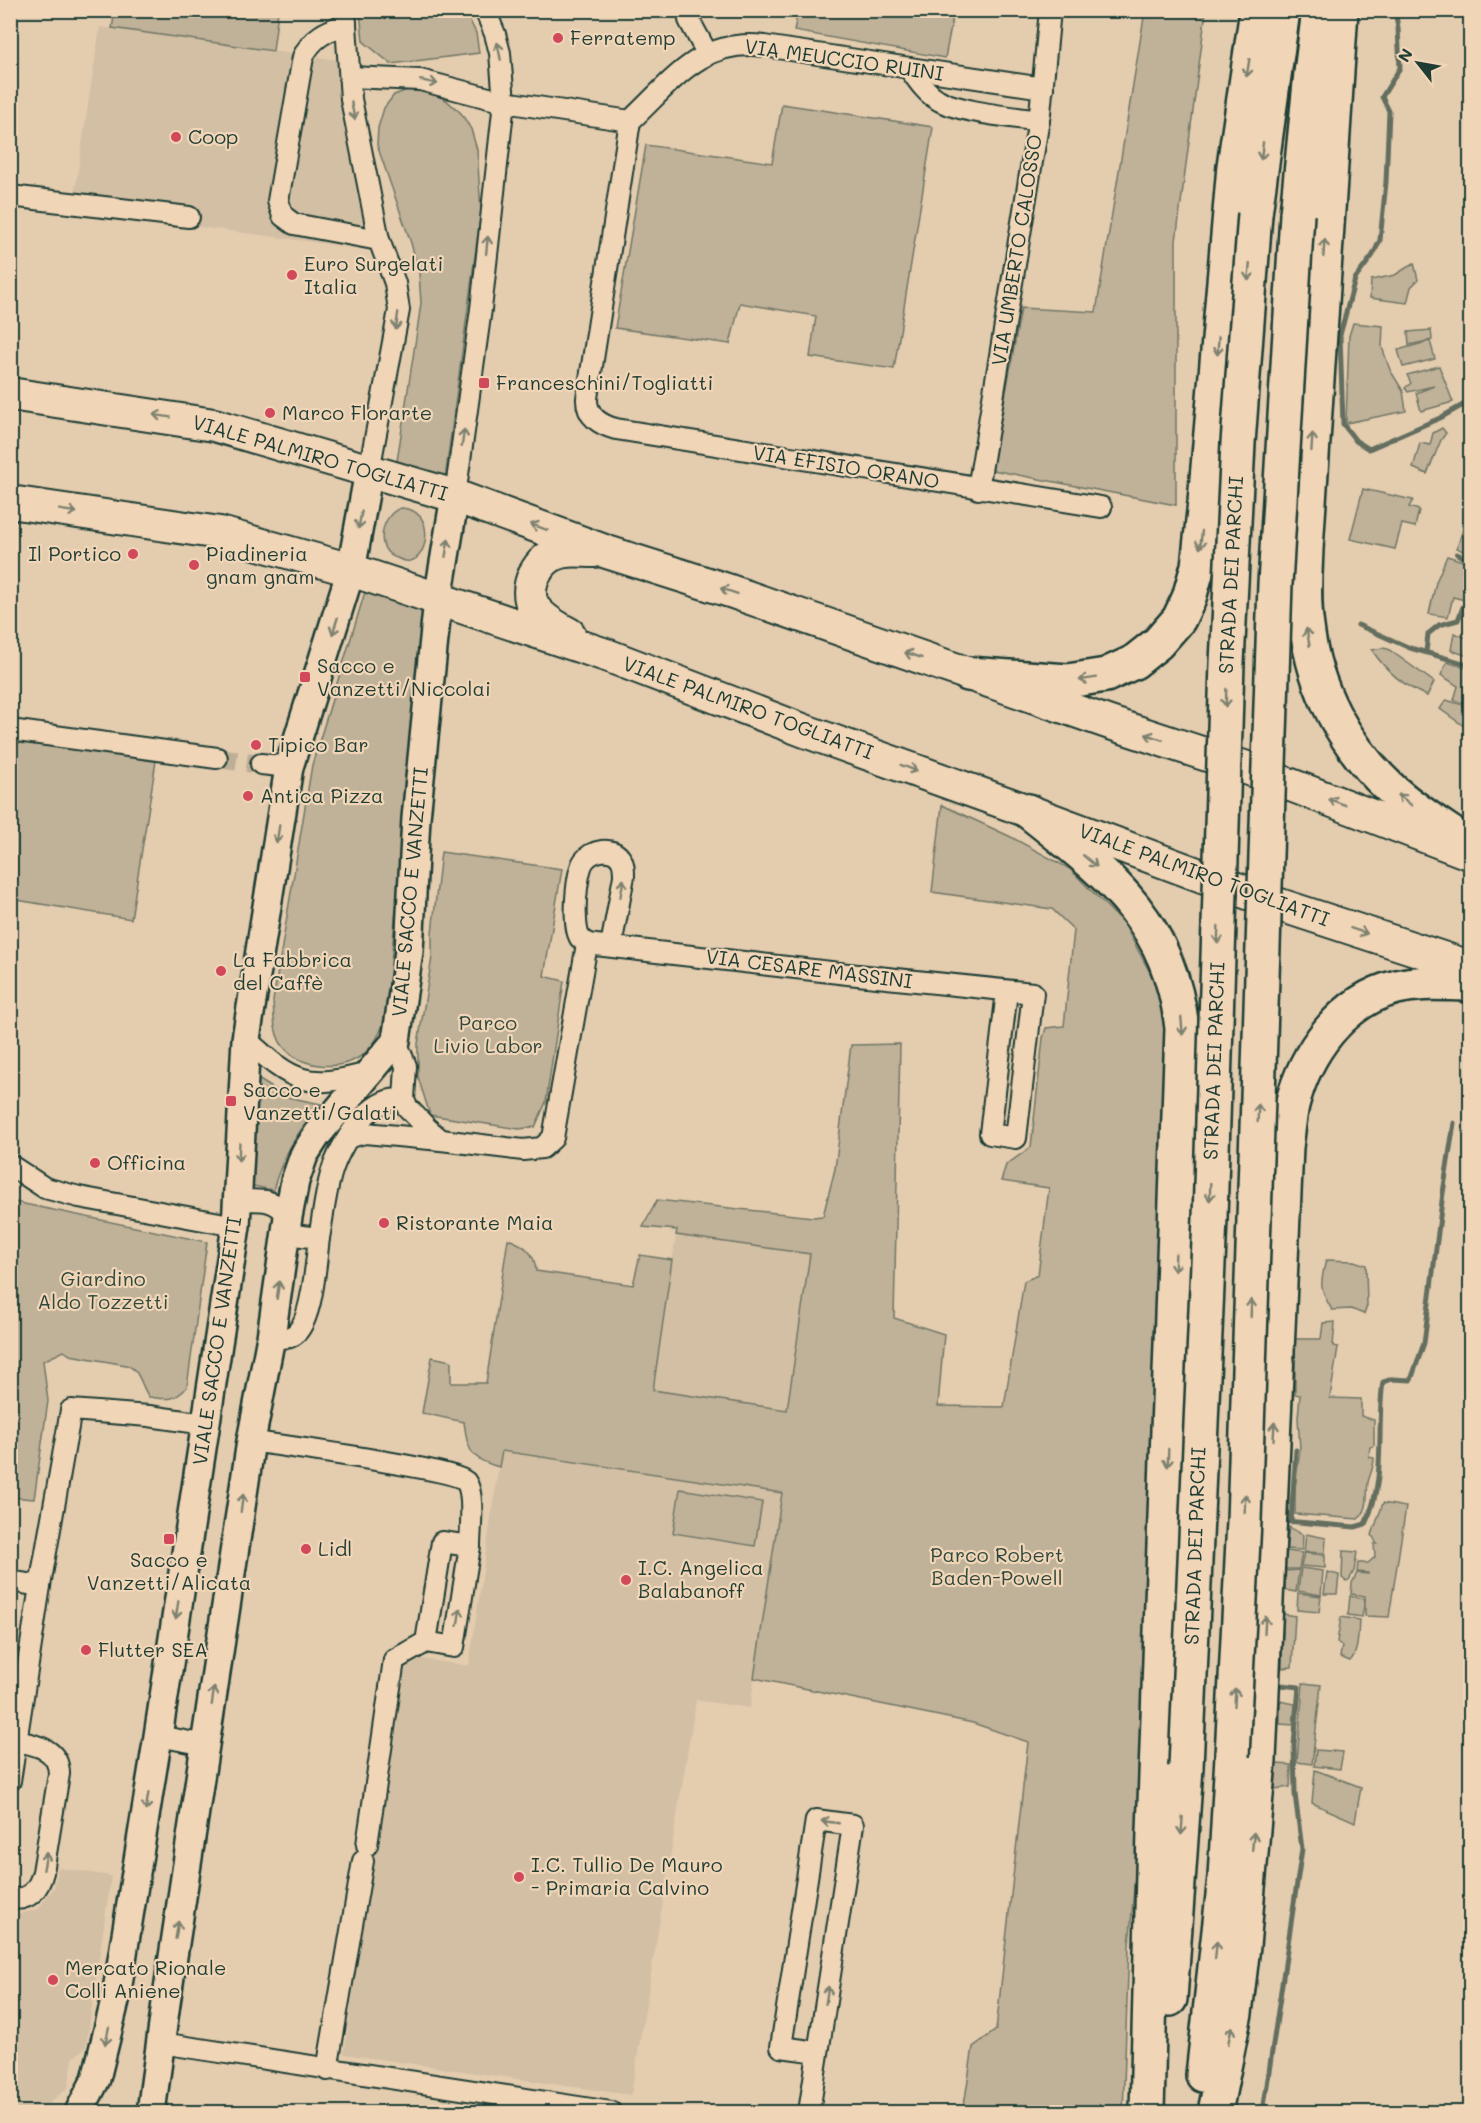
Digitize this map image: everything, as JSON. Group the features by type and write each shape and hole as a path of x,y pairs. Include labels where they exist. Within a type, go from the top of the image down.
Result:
{"highway":[{"path":"968,674 1068,681 1106,675 1134,662 1158,643 1179,619 1189,598 1198,566 1234,166 1257,10"},
{"name":"STRADA DEI PARCHI","path":"1159,2112 1173,1973 1186,1767 1210,1218 1227,663 1238,443 1255,214 1283,10"},
{"path":"1198,2112 1224,1877 1232,1756 1245,1497 1275,584 1297,214 1319,10"},
{"path":"1341,10 1306,549 1307,628 1318,682 1337,720 1362,757 1404,800 1470,846"},
{"path":"1028,810 1104,873 1144,918 1157,939 1173,977 1182,1028 1183,1058 1155,1820 1147,2112"},
{"path":"1215,2112 1235,2013 1257,1794 1287,1147 1292,1106 1304,1073 1317,1048 1336,1023 1356,1006 1372,996 1397,987 1421,983 1470,984"}],"main road":[{"name":"VIALE PALMIRO TOGLIATTI","path":"10,394 214,425 455,496 607,552 730,591 968,674 1244,766 1470,853"},
{"name":"VIALE PALMIRO TOGLIATTI","path":"10,502 220,533 351,570 609,656 805,731 1028,810 1280,905 1470,967"},
{"path":"607,552 572,551 554,554 540,565 533,578 530,592 532,604 549,622 609,656"}],"street":[{"path":"455,496 481,309 504,102 500,53 485,10"},
{"name":"VIA UMBERTO CALOSSO","path":"978,489 1044,88 1050,10"},
{"path":"369,471 399,310 396,283 379,240 354,114 346,17 319,35 310,44 303,57 278,201 282,216 301,226 379,240"},
{"path":"689,20 707,53"},
{"name":"VIA MEUCCIO RUINI","path":"630,121 687,68 707,53 727,46 756,45 1044,88"},
{"path":"909,68 926,90 945,103 959,108 1039,121"},
{"path":"350,77 420,80 504,102 630,121"},
{"name":"VIA EFISIO ORANO","path":"630,121 587,398 587,407 594,418 606,427 616,429 1101,507"},
{"path":"10,196 189,217"},
{"name":"VIALE SACCO E VANZETTI","path":"79,2112 96,2079 113,2008 158,1736 236,1213 246,1039 289,768 351,570 369,471"},
{"name":"VIALE SACCO E VANZETTI","path":"151,2112 251,1441 271,1337 295,1181 304,1155 337,1110 396,1041 409,951 416,818 438,599 455,496"},
{"path":"10,730 218,758"},
{"path":"261,764 289,768"},
{"path":"350,1137 365,1133 523,1150 542,1148 553,1138 587,944 580,938 576,926 578,879 586,858 599,851 616,854 622,859 624,867 611,946"},
{"name":"VIA CESARE MASSINI","path":"587,944 1033,993 1016,1138 990,1134 1007,991"},
{"path":"246,1039 281,1069 296,1078 326,1082 371,1072"},
{"path":"393,1137 404,1118 405,1103 406,1066 396,1041"},
{"path":"271,1337 290,1337 300,1328 307,1314 331,1174 335,1162 350,1137 376,1105 391,1099 405,1103 441,1140"},
{"path":"10,1165 45,1188 79,1197 236,1213 262,1199 271,1201 284,1209 287,1226 319,1238"},
{"path":"10,1781 40,1586 71,1410 149,1416 205,1424"},
{"path":"251,1441 430,1470 460,1478 465,1481 470,1492 470,1546 454,1647 426,1642 394,1660 365,1853 327,2070"},
{"path":"426,1642 442,1542 470,1546"},
{"path":"10,1581 40,1586"},
{"path":"158,1736 206,1745"},
{"path":"10,1898 26,1897 35,1891 39,1884 59,1774 59,1763 53,1756 38,1745 16,1741"},
{"path":"809,2112 853,1825 816,1820 781,2047 818,2052"},
{"path":"161,2043 611,2112"}],"shaded area":[{"path":"100,27 344,61 380,251 72,210"},
{"path":"676,1235 810,1254 787,1410 653,1391"},
{"name":"I.C. Tullio De Mauro - Primaria Calvino","path":"501,1451 782,1493 750,1708 696,1700 631,2095 344,2054 402,1665 409,1657 469,1666"},
{"name":"Mercato Rionale Colli Aniene","path":"58,1868 111,1876 86,2047 73,2058 68,2088 50,2102 49,2112 11,2112 11,1912 20,1914 38,1909 54,1888"}],"green space":[{"path":"115,10 278,11 273,51 112,28"},
{"path":"798,10 954,11 945,58 794,31"},
{"path":"360,11 465,11 476,33 479,53 391,64 363,41"},
{"path":"1145,11 1206,11 1176,241 1176,505 992,470 1021,308 1096,312"},
{"path":"410,89 428,91 446,100 461,113 471,129 477,150 481,211 445,479 397,461 421,303 419,273 411,243 377,145 378,128 384,108 394,95"},
{"path":"782,104 933,127 894,369 810,357 816,316 740,303 730,344 615,328 646,145 772,163"},
{"path":"1414,263 1418,280 1411,287 1407,303 1370,298 1371,280 1395,275"},
{"path":"1353,323 1383,326 1382,347 1390,370 1403,391 1406,411 1346,423 1349,336"},
{"path":"1431,330 1432,340 1409,345 1408,332"},
{"path":"1430,341 1435,359 1403,367 1398,350"},
{"path":"1439,366 1453,402 1421,411 1416,393 1434,386 1408,392 1405,388 1411,383 1407,375"},
{"path":"1442,428 1446,433 1427,474 1413,468 1420,443 1430,445 1433,433"},
{"path":"1363,489 1413,500 1409,507 1419,510 1415,527 1402,524 1395,549 1350,539"},
{"path":"401,508 412,510 420,516 426,534 422,552 410,561 403,561 389,554 382,541 382,533 389,517"},
{"path":"1464,526 1470,528 1470,555 1457,548"},
{"path":"1447,556 1466,562 1462,570 1470,579 1469,601 1453,597 1448,617 1429,614 1436,582"},
{"path":"365,592 424,612 386,1015 377,1038 363,1054 344,1064 319,1065 297,1058 280,1042 275,1027 273,1001 312,765"},
{"path":"1454,633 1470,639 1470,657 1451,650"},
{"path":"1388,649 1434,682 1427,696 1396,677 1383,664 1372,650"},
{"path":"1447,662 1470,669 1470,689 1462,703 1454,700 1458,686 1441,675"},
{"path":"1446,700 1470,707 1470,722 1464,726 1440,709"},
{"path":"12,738 156,761 131,919 11,899"},
{"name":"Parco Robert Baden-Powell","path":"942,805 1009,836 1070,869 1124,924 1162,995 1174,1081 1147,1738 1129,1946 1123,2112 963,2112 973,2047 996,2030 1028,1742 973,1723 754,1678 782,1493 502,1451 499,1467 481,1461 472,1452 464,1422 422,1413 432,1357 451,1361 451,1383 486,1383 508,1239 528,1250 534,1259 536,1271 633,1285 640,1255 672,1260 653,1390 787,1410 810,1254 676,1235 677,1230 643,1227 657,1200 813,1217 823,1216 835,1169 851,1045 900,1044 894,1318 944,1334 938,1406 1004,1407 1024,1281 1038,1275 1049,1188 1001,1181 1006,1165 1031,1147 1043,1038 1046,1028 1064,1026 1074,930 1052,909 932,892"},
{"name":"Parco Livio Labor","path":"441,852 562,869 544,976 564,981 546,1102 535,1127 519,1129 430,1115 418,1077 418,1044 432,957 432,933"},
{"path":"253,1076 287,1097 321,1104 292,1144 273,1190 253,1186"},
{"name":"Giardino Aldo Tozzetti","path":"10,1201 207,1242 187,1387 178,1395 166,1399 149,1397 135,1370 126,1365 70,1355 64,1351 43,1361 48,1401 34,1499 11,1497"},
{"path":"1326,1260 1354,1261 1366,1265 1367,1306 1364,1314 1351,1309 1332,1310 1322,1286"},
{"path":"1335,1322 1333,1346 1338,1347 1330,1398 1361,1399 1361,1416 1374,1420 1374,1446 1370,1447 1369,1457 1374,1458 1368,1482 1366,1507 1358,1519 1295,1514 1295,1488 1300,1449 1298,1418 1300,1395 1295,1394 1295,1339 1321,1339 1323,1323"},
{"path":"680,1489 762,1502 755,1546 673,1533"},
{"path":"1383,1503 1406,1507 1389,1617 1365,1616 1365,1596 1351,1594 1352,1583 1357,1573 1368,1574 1357,1572 1358,1563 1368,1563 1375,1557 1374,1544 1377,1544 1372,1535"},
{"path":"1289,1527 1303,1535 1302,1550 1286,1549"},
{"path":"1306,1534 1326,1538 1325,1553 1304,1552"},
{"path":"1287,1551 1302,1553 1299,1569 1284,1569"},
{"path":"1343,1551 1357,1552 1354,1571 1346,1581 1342,1578"},
{"path":"1304,1553 1325,1555 1325,1568 1301,1566"},
{"path":"1301,1568 1323,1571 1321,1595 1298,1591"},
{"path":"1299,1570 1296,1592 1285,1590 1285,1571"},
{"path":"1327,1572 1339,1575 1337,1594 1324,1594"},
{"path":"1298,1593 1321,1596 1319,1612 1297,1610"},
{"path":"1350,1596 1365,1599 1362,1617 1348,1615"},
{"path":"1283,1614 1295,1616 1292,1667 1282,1668"},
{"path":"1341,1617 1359,1620 1357,1647 1350,1661 1340,1657 1342,1646 1337,1642"},
{"path":"1303,1683 1321,1685 1312,1764 1297,1762"},
{"path":"1280,1701 1295,1704 1293,1725 1280,1724"},
{"path":"1316,1750 1343,1752 1340,1769 1314,1766"},
{"path":"1276,1764 1291,1765 1290,1787 1275,1789"},
{"path":"1315,1770 1361,1787 1355,1822 1312,1803"}],"waterway":[{"path":"1395,10 1400,68 1382,97 1389,111 1386,182 1380,240 1373,255 1355,279 1340,335 1343,424 1356,441 1369,449 1440,418 1470,401"},
{"path":"1457,554 1470,561"},
{"path":"1426,652 1428,634 1439,625 1458,620 1463,607 1470,603"},
{"path":"1358,625 1410,648 1470,665"},
{"path":"1286,1521 1355,1527 1365,1524 1372,1507 1379,1472 1383,1382 1392,1379 1411,1380 1424,1343 1454,1123"},
{"path":"1291,1522 1296,1450"},
{"path":"1263,2112 1302,1849 1295,1794 1294,1745 1299,1687 1281,1685"}],"tunnel":[{"path":"217,758 261,764"}],"place":[{"name":"Ferratemp","path":"558,38"},
{"name":"Coop","path":"176,137"},
{"name":"Euro Surgelati Italia","path":"292,275"},
{"name":"Franceschini/Togliatti","path":"484,383"},
{"name":"Marco Florarte","path":"270,413"},
{"name":"Il Portico","path":"133,554"},
{"name":"Piadineria gnam gnam","path":"194,565"},
{"name":"Sacco e Vanzetti/Niccolai","path":"305,677"},
{"name":"Tipico Bar","path":"256,745"},
{"name":"Antica Pizza","path":"248,796"},
{"name":"La Fabbrica del Caffè","path":"221,971"},
{"name":"Sacco e Vanzetti/Galati","path":"231,1101"},
{"name":"Officina","path":"95,1163"},
{"name":"Ristorante Maia","path":"384,1223"},
{"name":"Sacco e Vanzetti/Alicata","path":"169,1539"},
{"name":"Lidl","path":"306,1549"},
{"name":"I.C. Angelica Balabanoff","path":"626,1580"},
{"name":"Flutter SEA","path":"86,1650"},
{"name":"I.C. Tullio De Mauro - Primaria Calvino","path":"519,1877"},
{"name":"Mercato Rionale Colli Aniene","path":"53,1980"}]}
